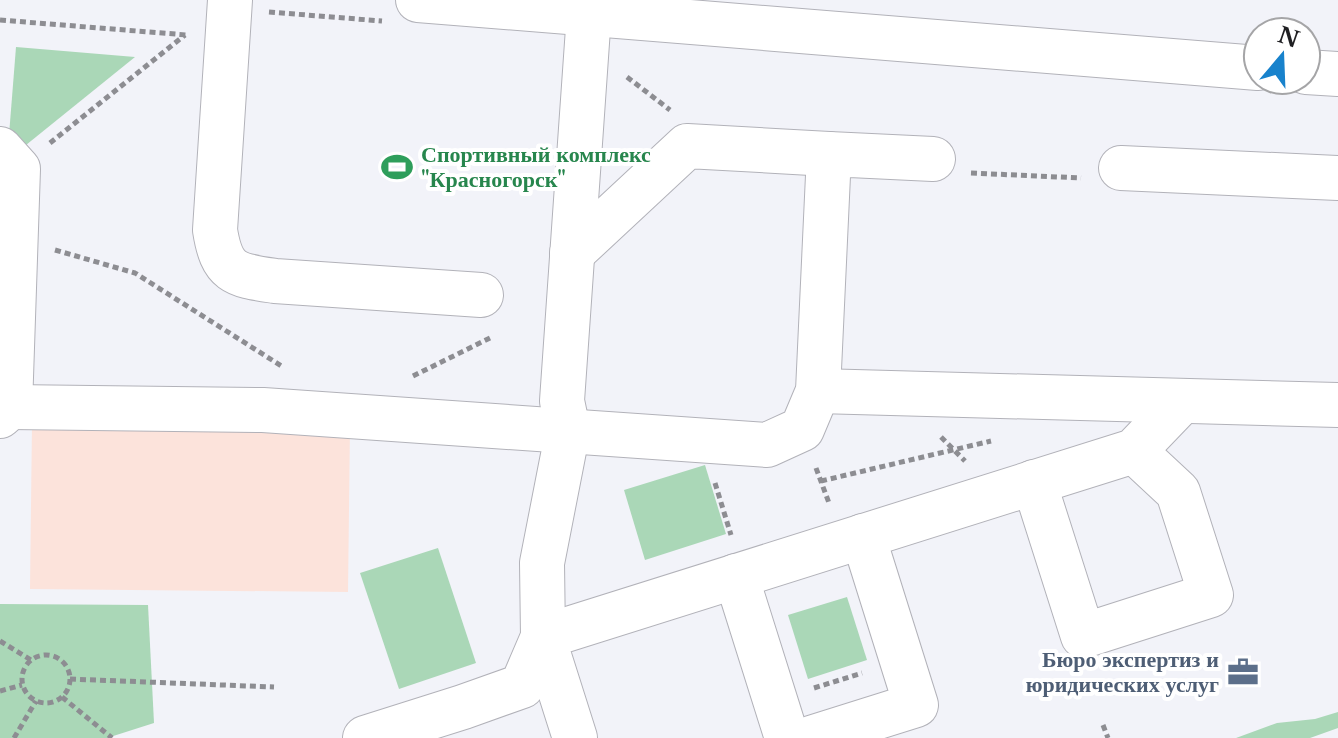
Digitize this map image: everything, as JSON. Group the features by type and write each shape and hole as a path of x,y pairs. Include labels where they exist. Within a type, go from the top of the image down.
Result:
{"street":[{"path":"406,11 588,30 640,9 1242,66"},
{"path":"228,19 215,230 219,251 228,265 242,276 275,281 481,295"},
{"path":"575,738 543,637 542,563 568,430 562,401 588,30"},
{"path":"572,253 687,146 933,159"},
{"path":"810,410 829,154"},
{"path":"9,159 16,239 5,411 263,410 767,445 810,410 898,394 1338,405"},
{"path":"1121,168 1338,178"},
{"path":"365,738 522,686 543,637 1134,451 1182,401"},
{"path":"1016,488 1083,636 1211,595 1178,492 1134,451"},
{"path":"811,738 916,705 903,660 853,539"},
{"path":"740,575 781,719"}],"path":[{"path":"9,159 185,35 245,10 406,11"},
{"path":"0,20 185,35"},
{"path":"588,30 689,126 687,146"},
{"path":"933,159 975,175 1080,179 1121,168"},
{"path":"16,239 135,273 292,373 293,412"},
{"path":"399,376 414,376 494,337"},
{"path":"898,394 954,450 1016,488"},
{"path":"810,410 821,481 853,539"},
{"path":"821,481 994,440"},
{"path":"712,441 710,468 740,575"},
{"path":"0,641 31,660"},
{"path":"46,654 65,663 70,679 65,694 57,701 47,703 36,701 27,694 22,685 22,673 35,656 46,654"},
{"path":"781,719 903,660"},
{"path":"70,679 274,687"},
{"path":"0,691 22,685"},
{"path":"62,697 112,738"},
{"path":"14,738 36,701"},
{"path":"1103,725 1108,738"}],"shaded area":[{"path":"32,423 350,426 348,592 30,589"}],"green space":[{"path":"16,47 135,57 26,145 9,135"},
{"path":"705,465 726,534 645,560 624,490"},
{"path":"438,548 476,663 399,689 360,573"},
{"path":"847,597 867,660 808,679 788,615"},
{"path":"0,604 148,605 154,723 107,738 0,738"},
{"path":"1338,712 1338,728 1310,738 1236,738 1277,723 1315,719"}],"place":[{"name":"Спортивный комплекс \"Красногорск\"","path":"397,167"},
{"name":"Бюро экспертиз и юридических услуг","path":"1243,672"}]}
